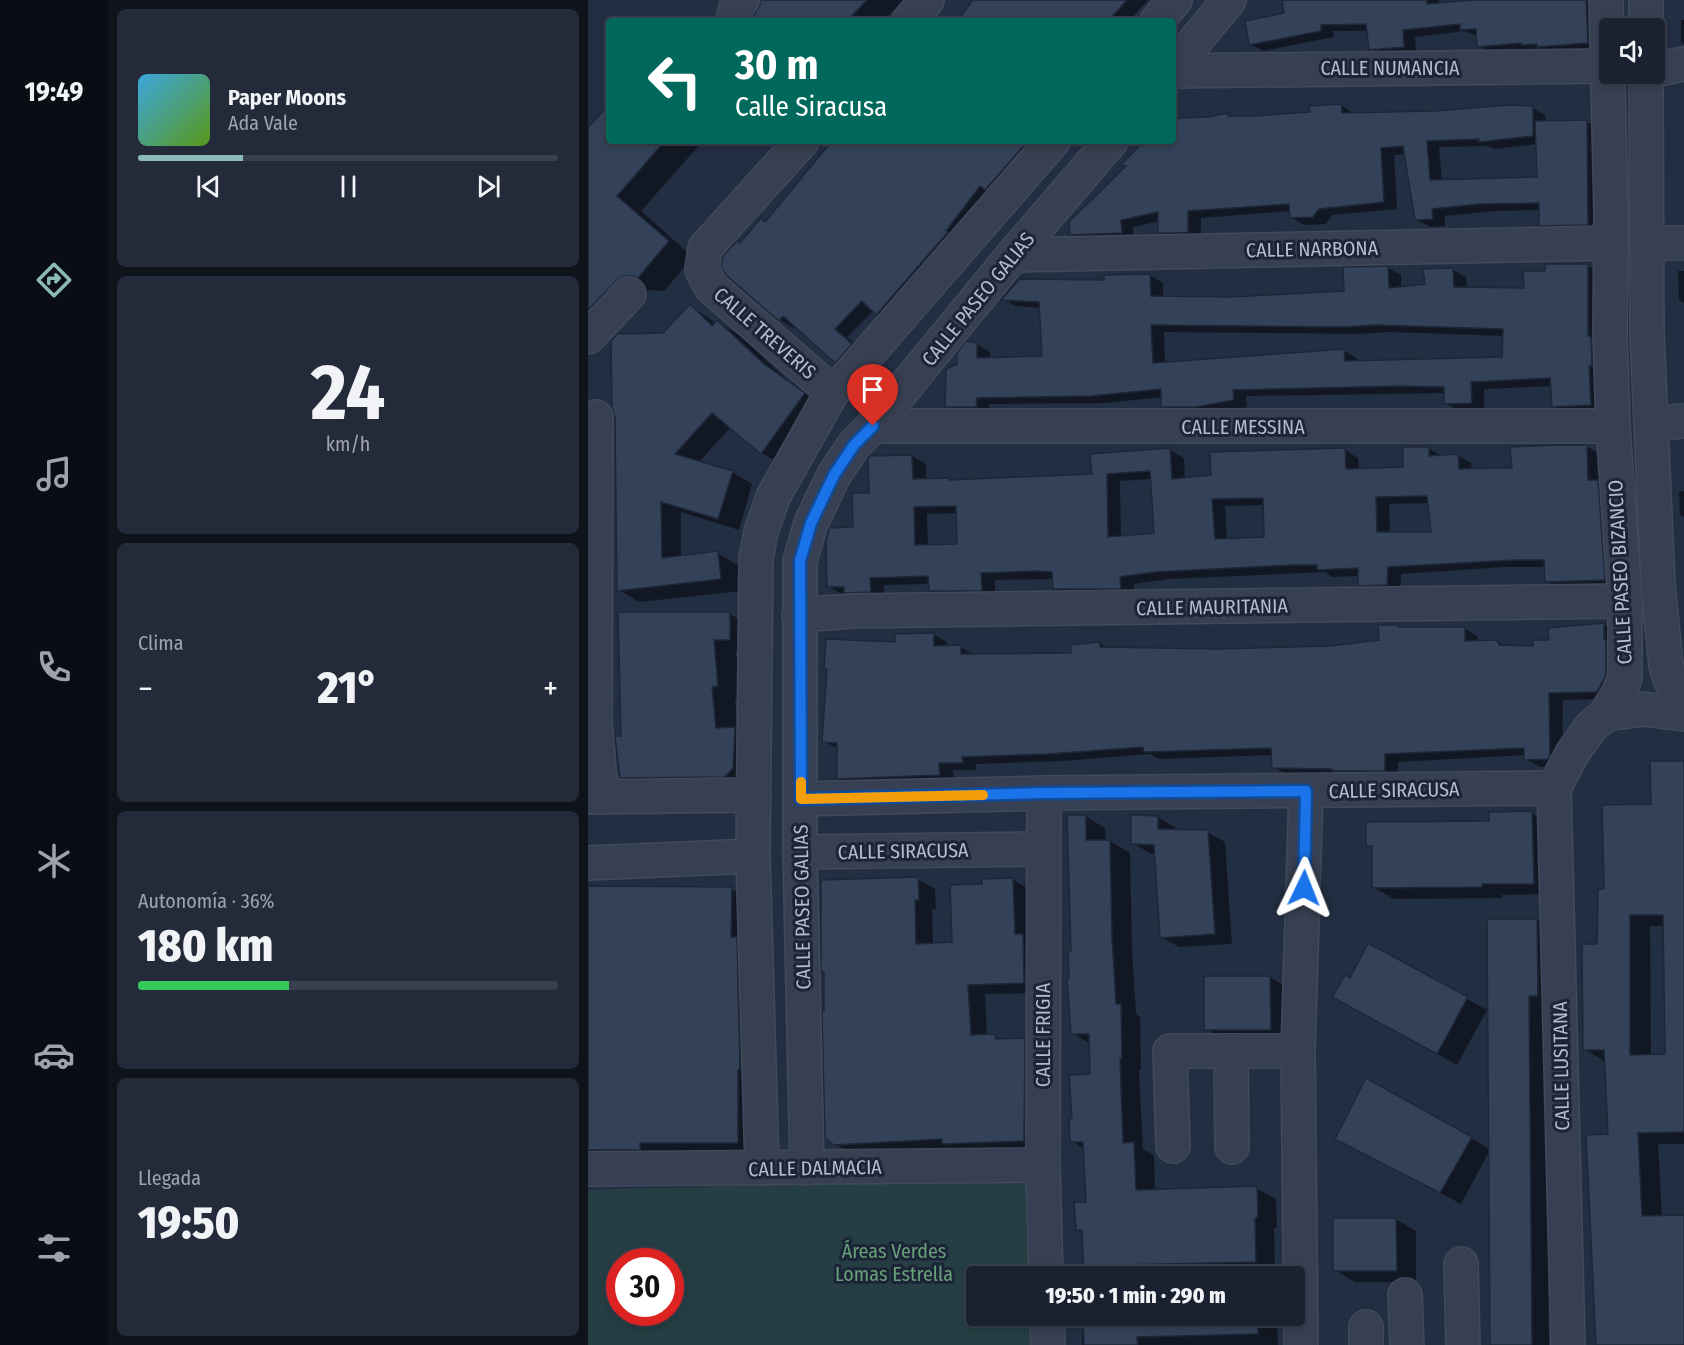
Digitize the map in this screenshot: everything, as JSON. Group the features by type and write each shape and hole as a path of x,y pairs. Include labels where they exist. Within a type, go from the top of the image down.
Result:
{"street":[{"path":"735,18 737,5 742,0"},
{"path":"912,18 927,0"},
{"path":"1160,18 1175,0"},
{"path":"1176,65 1229,0"},
{"name":"CALLE PASEO BIZANCIO","path":"1606,0 1606,18"},
{"path":"1646,0 1646,18"},
{"path":"1665,68 1684,64"},
{"name":"CALLE NUMANCIA","path":"1176,69 1599,66"},
{"name":"CALLE PASEO BIZANCIO","path":"1554,788 1573,752 1591,727 1606,714 1625,678 1625,601 1613,426 1610,335 1611,211 1607,84"},
{"name":"CALLE PASEO BIZANCIO","path":"1646,84 1647,334 1651,423 1672,598 1666,666 1670,679 1684,702"},
{"name":"CALLE TREVERIS","path":"799,144 705,248 702,270 711,287 832,392"},
{"path":"762,1168 753,856 756,559 761,532 773,497 832,392 846,379 1050,144"},
{"name":"CALLE PASEO GALIAS","path":"807,1168 800,852 799,615 800,561 811,523 834,475 854,445 873,426 1013,255 1108,144"},
{"name":"CALLE NARBONA","path":"1013,255 1610,243"},
{"path":"1648,243 1684,243"},
{"path":"588,337 629,294"},
{"path":"1610,335 1647,334"},
{"path":"596,417 592,481 592,722 596,790 754,795"},
{"path":"1651,423 1684,421"},
{"name":"CALLE MESSINA","path":"873,426 1613,426"},
{"path":"773,497 780,513 794,523 811,523"},
{"path":"756,559 800,561"},
{"name":"CALLE MAURITANIA","path":"799,615 851,611 1625,601"},
{"path":"1606,714 1643,709 1684,714"},
{"name":"CALLE SIRACUSA","path":"801,799 1044,793 1554,788"},
{"name":"CALLE LUSITANA","path":"1554,788 1568,1345"},
{"path":"1301,1345 1298,1051 1306,791"},
{"name":"CALLE FRIGIA","path":"1044,793 1043,1165 1046,1266"},
{"name":"CALLE SIRACUSA","path":"800,852 1043,849"},
{"path":"588,863 753,856"},
{"path":"1173,1146 1170,1051 1298,1051"},
{"path":"1231,1051 1232,1147"},
{"name":"CALLE DALMACIA","path":"588,1169 1043,1165"},
{"path":"1461,1264 1463,1345"},
{"path":"1405,1295 1407,1345"},
{"path":"1047,1326 1048,1345"}],"green space":[{"name":"Áreas Verdes Lomas Estrella","path":"1035,1176 1038,1266 966,1266 966,1326 1039,1326 1040,1345 588,1345 588,1190"}],"building":[{"path":"760,0 867,0 850,18 754,18"},
{"path":"973,0 1127,0 1111,18 959,18"},
{"path":"1282,0 1427,0 1427,4 1472,0 1586,0 1588,43 1537,47 1537,44 1521,45 1521,43 1477,47 1476,29 1460,30 1460,24 1403,30 1404,47 1369,50 1366,24 1321,25 1321,31 1249,45 1245,21 1284,13"},
{"path":"1341,104 1342,113 1434,111 1510,105 1533,106 1533,136 1479,142 1479,139 1427,141 1430,180 1537,177 1535,121 1587,120 1588,225 1539,226 1539,203 1480,204 1432,209 1433,219 1415,220 1403,146 1381,148 1384,202 1319,209 1313,217 1290,218 1289,204 1188,211 1188,232 1178,233 1158,233 1158,212 1121,220 1122,233 1070,235 1069,222 1126,166 1120,166 1141,144 1176,144 1176,118 1208,117 1228,113 1228,116 1254,116 1310,112 1309,106"},
{"path":"606,107 606,144 662,144 617,196 669,241 638,278 624,276 616,281 588,310 588,128"},
{"path":"830,144 1025,144 985,190 980,186 946,231 948,232 876,315 862,301 835,329 852,344 835,363 783,316 779,321 726,275 721,267 723,256 737,241 740,243 761,218 765,222"},
{"path":"1546,264 1588,264 1588,336 1591,336 1592,366 1589,366 1591,405 1552,407 1550,378 1471,382 1472,403 1444,404 1444,387 1399,386 1233,390 1234,400 1196,407 1161,407 1161,389 1091,396 977,398 976,407 945,407 946,369 957,364 957,353 966,341 977,343 977,358 1042,356 1039,302 1001,300 1020,279 1104,280 1104,275 1150,274 1151,296 1232,297 1344,291 1343,267 1388,266 1389,288 1425,284 1423,269 1453,268 1454,287 1524,288 1523,271 1545,271","holes":["1151,325 1343,327 1375,325 1503,329 1502,357 1345,361 1344,349 1153,363"]},
{"path":"690,304 712,326 717,320 764,364 805,393 761,454 712,413 675,454 733,471 718,519 661,502 662,558 718,551 721,579 617,591 615,417 612,408 611,341 617,334 663,333"},
{"path":"1587,445 1588,480 1598,480 1605,580 1545,582 1544,560 1515,560 1388,567 1387,585 1358,586 1358,568 1317,570 1317,565 1292,565 1155,572 1120,577 1121,589 1053,589 1052,572 1038,571 981,573 982,591 929,591 928,576 870,578 871,592 844,593 844,587 827,587 826,540 829,528 853,527 852,493 869,493 868,458 870,456 912,455 913,479 949,478 949,480 1092,474 1090,454 1170,448 1172,479 1211,475 1210,452 1345,448 1346,469 1403,467 1403,447 1429,447 1429,456 1458,454 1459,469 1512,468 1510,447","holes":["1150,471 1154,533 1108,537 1107,474","1427,496 1431,532 1377,532 1376,497","1263,498 1264,537 1215,539 1212,499","956,506 957,544 915,545 914,507"]},
{"path":"618,612 730,612 730,640 714,640 718,686 712,687 716,728 735,727 733,768 725,777 620,778 615,736 621,736"},
{"path":"1604,623 1606,675 1597,692 1549,693 1550,756 1548,759 1524,760 1524,748 1385,754 1385,771 1332,771 1332,769 1272,768 1271,748 1144,752 1143,747 962,757 963,763 939,763 940,775 837,779 837,743 822,742 827,669 824,668 826,639 895,642 895,634 934,633 934,646 961,645 961,654 1071,653 1070,645 1100,642 1100,647 1218,649 1330,646 1379,640 1378,625 1398,625 1398,627 1465,627 1465,641 1497,640 1499,645 1533,646 1533,640 1549,640 1548,628"},
{"path":"1650,761 1684,761 1684,1132 1638,1133 1642,1216 1684,1215 1684,1345 1596,1345 1586,1135 1608,1134 1604,1050 1583,1050 1582,944 1597,944 1598,889 1604,889 1602,805 1651,804","holes":["1630,915 1663,915 1665,1054 1630,1055"]},
{"path":"1532,811 1534,884 1372,888 1372,846 1366,846 1366,822 1489,821 1489,812"},
{"path":"1067,815 1086,815 1086,840 1110,840 1116,1004 1121,1004 1123,1143 1134,1142 1136,1190 1257,1186 1256,1262 1084,1266 1082,1230 1076,1230 1074,1202 1086,1202 1083,1142 1070,1142 1069,1119 1072,1118 1069,1075 1090,1074 1089,1034 1071,1034 1067,979 1069,978 1068,951 1071,951"},
{"path":"1131,815 1158,816 1158,829 1208,830 1215,934 1160,938 1154,845 1131,844"},
{"path":"918,877 919,900 915,900 916,944 952,942 950,885 982,884 982,879 1013,878 1015,934 1023,934 1024,983 968,985 971,1035 995,1034 996,1039 1025,1038 1024,1141 942,1144 942,1139 834,1145 825,1138 821,880"},
{"path":"588,886 732,887 731,937 737,937 740,1070 738,1070 738,1143 640,1143 640,1150 588,1150"},
{"path":"1487,919 1537,919 1538,996 1529,996 1532,1345 1490,1345"},
{"path":"1368,943 1468,997 1437,1054 1332,997 1345,975 1350,978"},
{"path":"1204,976 1270,976 1271,1030 1204,1030"},
{"path":"1366,1078 1472,1137 1440,1193 1335,1139"},
{"path":"1333,1218 1396,1218 1397,1271 1333,1271"},
{"path":"1083,1326 1258,1326 1258,1334 1137,1337 1138,1345 1084,1345"}],"slow traffic":[{"path":"801,782 801,799 983,795"}],"route":[{"path":"873,426 854,445 834,475 811,523 800,561 801,799 1044,793 1306,791 1304,888"}]}
